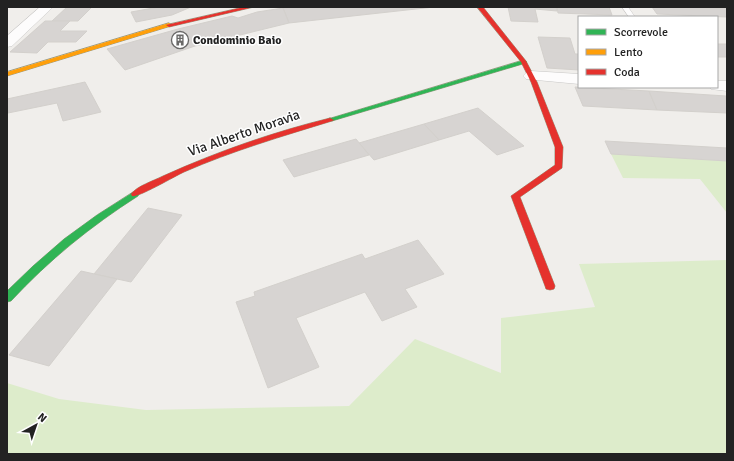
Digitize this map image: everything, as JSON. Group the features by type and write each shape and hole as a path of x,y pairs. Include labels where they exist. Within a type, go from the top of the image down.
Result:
{"street":[{"path":"7,27 31,7"},
{"path":"7,43 47,7"},
{"path":"7,74 132,35 216,13 246,7"},
{"path":"480,7 524,62 559,147 559,166 515,196 550,286"},
{"name":"Via Alberto Moravia","path":"7,298 37,267 96,217 155,181 244,145 524,62"},
{"path":"531,76 578,79"}],"lane":[{"path":"626,7 631,16"}],"green space":[{"path":"611,154 727,161 727,213 700,179 623,178"},
{"path":"727,260 727,454 7,454 7,383 59,399 146,410 349,406 415,339 501,373 501,318 595,307 579,264"}],"building":[{"path":"67,7 92,7 78,21 52,21"},
{"path":"159,7 191,7 172,15 136,22 131,12"},
{"path":"434,7 289,23 283,8"},
{"path":"508,7 557,7 557,11 535,9 538,22 511,21"},
{"path":"557,7 609,7 612,15 558,13"},
{"path":"652,7 727,8 727,17 657,14"},
{"name":"Condominio Baio","path":"283,8 289,23 195,46 125,70 107,49 178,29 232,16 238,18 257,12"},
{"path":"45,21 70,21 60,31 87,31 76,42 48,42 37,53 10,52"},
{"path":"538,37 570,38 575,54 578,54 578,70 547,68"},
{"path":"718,44 727,44 727,57 718,57"},
{"path":"85,82 101,112 63,121 57,103 8,113 7,99"},
{"path":"575,87 649,91 657,110 583,106"},
{"path":"649,91 726,96 727,113 657,110"},
{"path":"478,108 524,146 497,155 469,131 439,140 424,124"},
{"path":"424,124 439,140 374,160 359,143"},
{"path":"356,139 369,155 294,177 283,160"},
{"path":"605,141 727,148 727,161 611,154"},
{"path":"148,208 182,215 131,282 94,274"},
{"path":"418,240 444,274 405,289 417,307 382,321 365,292 296,318 319,367 268,388 236,302 255,296 254,292 362,254 365,259"},
{"path":"81,271 117,279 49,366 9,355"}],"traffic: fast":[{"path":"330,120 524,62"},
{"path":"7,298 51,255 83,229 135,194"}],"traffic: slow":[{"path":"7,74 169,25"}],"traffic: jam":[{"path":"169,25 251,7"},
{"path":"480,7 524,62 534,82 559,147 559,166 515,196 550,286"},
{"path":"135,194 182,170 206,160 330,120"}],"place":[{"name":"Condominio Baio","path":"180,40"}]}
